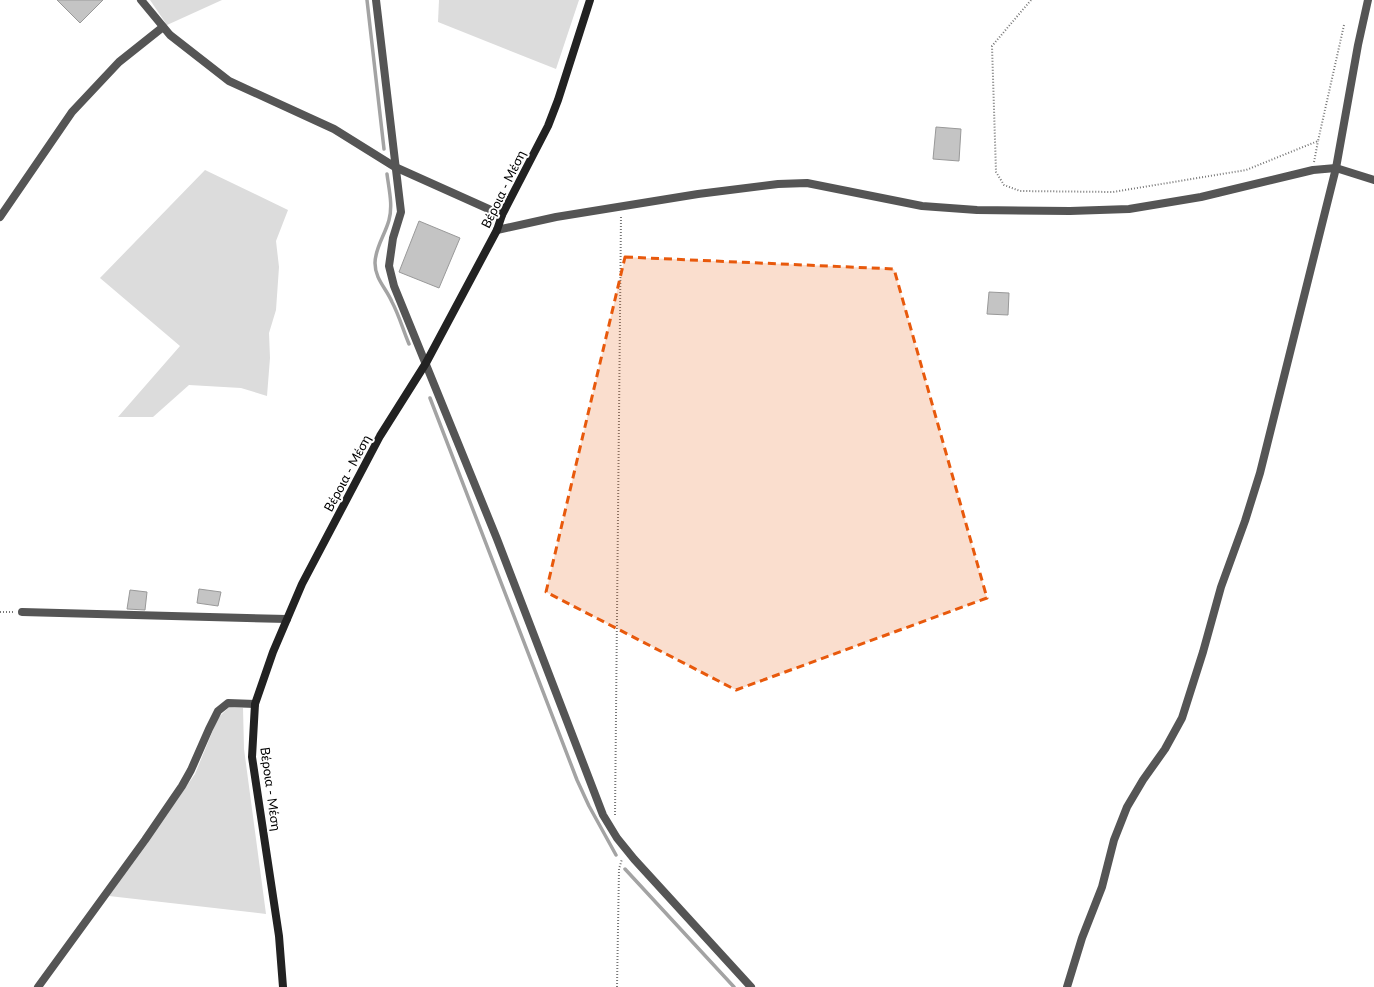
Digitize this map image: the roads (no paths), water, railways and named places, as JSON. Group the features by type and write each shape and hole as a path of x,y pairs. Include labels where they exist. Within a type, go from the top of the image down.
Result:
{"street":[{"path":"141,0 170,35 229,81 334,129 395,167 502,215"},
{"path":"376,0 401,212 393,238 389,266 394,286 497,539 603,815 626,849 671,901 750,987"},
{"name":"Βέροια - Μέση","path":"283,987 276,908 252,757 255,704 273,652 302,584 380,436 426,363 497,230 502,215 548,126 558,100 590,0"},
{"path":"1067,987 1082,938 1102,887 1114,840 1127,807 1143,780 1165,749 1182,718 1203,652 1221,587 1245,521 1260,473 1336,168 1358,45 1368,0"},
{"path":"0,217 72,112 118,62 163,27"},
{"path":"497,230 556,217 778,184 807,184 922,206 977,210 1070,212 1129,209 1208,195 1313,170 1336,168 1374,180"},
{"path":"22,612 287,619"},
{"path":"38,987 145,840 182,786 218,711 228,702 255,704"}],"waterway":[{"path":"367,0 384,149"},
{"path":"387,174 391,209 389,220 375,257 375,269 390,297 409,344"},
{"path":"430,398 577,780 589,806 616,855"},
{"path":"625,869 734,987"}]}
